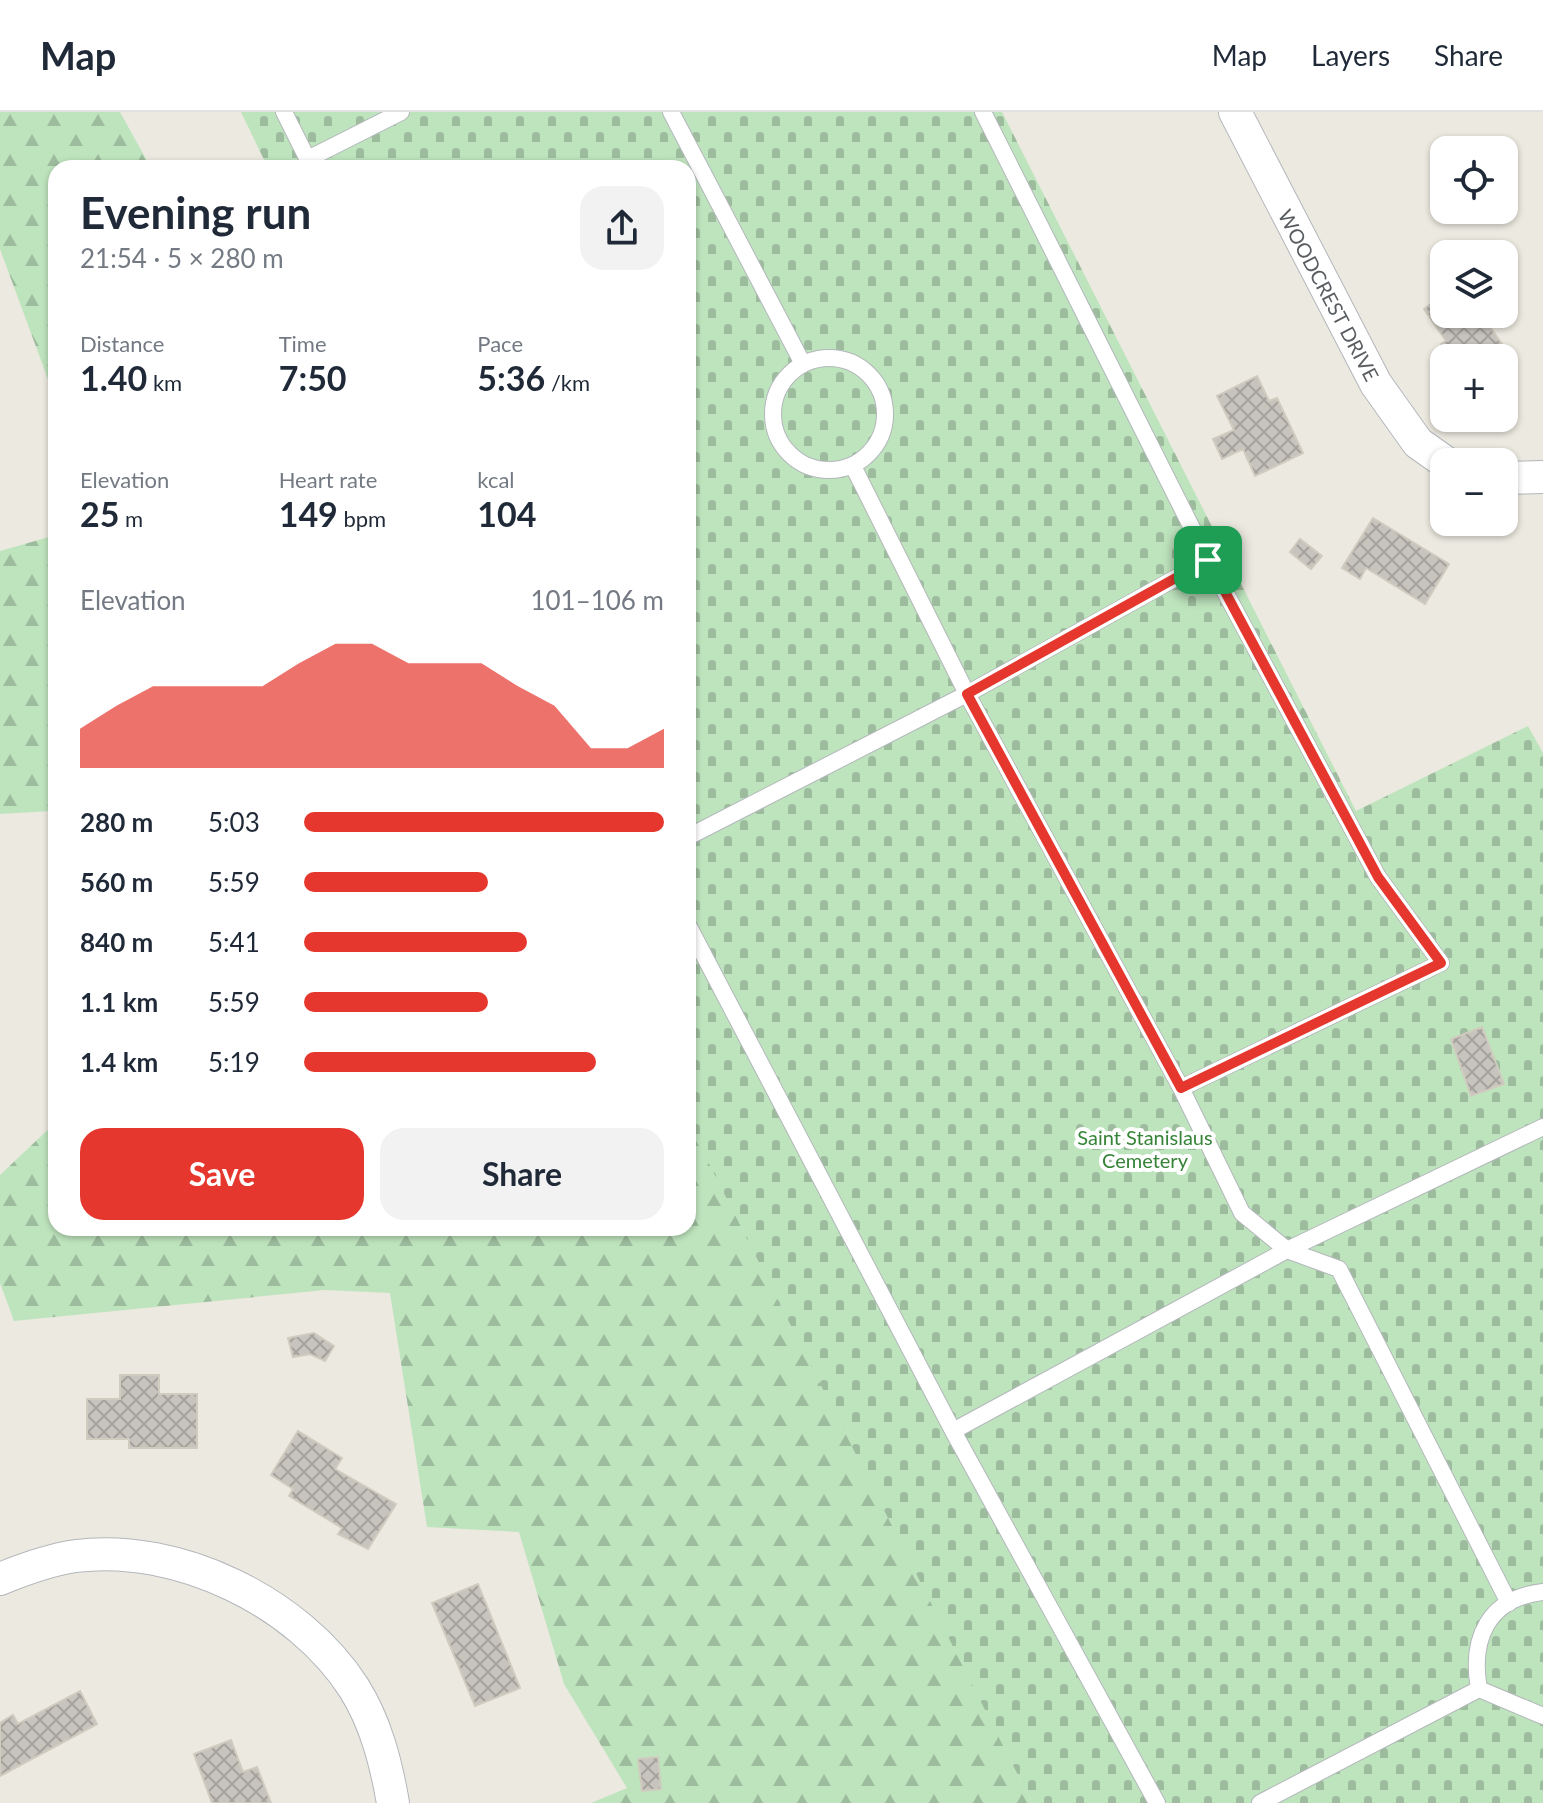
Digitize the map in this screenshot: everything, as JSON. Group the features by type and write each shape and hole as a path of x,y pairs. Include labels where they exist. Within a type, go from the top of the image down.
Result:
{"street":[{"name":"WOODCREST DRIVE","path":"1235,112 1376,384 1418,443 1430,451"},
{"path":"1518,478 1543,477"},
{"path":"0,1579 49,1561 106,1555 165,1562 196,1571 255,1598 305,1632 349,1681 376,1734 393,1803"}],"lane":[{"path":"284,112 308,160"},
{"path":"317,160 401,112"},
{"path":"671,112 803,364"},
{"path":"983,112 1208,560 1378,877 1441,963 1181,1088"},
{"path":"838,358 855,364 869,375 879,389 885,406 885,424 868,455 853,466 834,471 815,469 797,461 783,447 775,430 775,401 788,376 803,364 838,358"},
{"path":"853,466 967,694 1181,1088 1242,1213 1287,1250 1339,1269 1509,1603"},
{"path":"696,833 967,694 1208,560"},
{"path":"696,940 953,1431 1157,1803"},
{"path":"953,1431 1287,1250 1543,1127"},
{"path":"1479,1689 1475,1665 1478,1640 1490,1619 1509,1603 1543,1592"},
{"path":"1479,1689 1543,1716"},
{"path":"1260,1803 1479,1689"}],"green space":[{"path":"0,112 120,112 147,160 48,160 48,379 0,249"},
{"name":"Saint Stanislaus Cemetery","path":"241,112 1002,112 1356,811 1528,726 1543,753 1543,1803 1032,1803 696,1138 696,160 264,160"},
{"path":"48,537 48,811 0,814 0,551"},
{"path":"48,1130 48,1236 696,1236 696,1132 1032,1803 591,1803 627,1788 564,1684 519,1532 427,1527 390,1293 325,1290 14,1321 0,1283 0,1175"}],"building":[{"path":"1437,328 1491,328 1502,344 1441,344 1446,341"},
{"path":"1257,376 1269,401 1277,398 1303,453 1255,476 1243,449 1222,459 1213,439 1234,430 1217,396"},
{"path":"1373,518 1449,564 1425,604 1366,568 1360,579 1342,568"},
{"path":"1300,539 1322,556 1311,569 1290,552"},
{"path":"1482,1027 1504,1084 1471,1096 1451,1039"},
{"path":"314,1333 334,1346 325,1361 310,1354 293,1357 288,1338"},
{"path":"120,1375 159,1375 159,1394 197,1394 197,1448 129,1448 129,1439 87,1439 87,1399 120,1399"},
{"path":"298,1431 342,1458 335,1469 396,1504 368,1549 338,1534 342,1528 289,1496 293,1489 271,1475"},
{"path":"478,1584 520,1688 475,1706 432,1603"},
{"path":"80,1691 97,1724 0,1776 0,1723 13,1715 18,1724"},
{"path":"231,1740 243,1772 257,1767 271,1803 212,1803 194,1754"},
{"path":"658,1757 661,1789 642,1791 638,1759"}],"route":[{"path":"1208,560 1378,877 1441,963 1181,1088 967,694 1208,560"}]}
